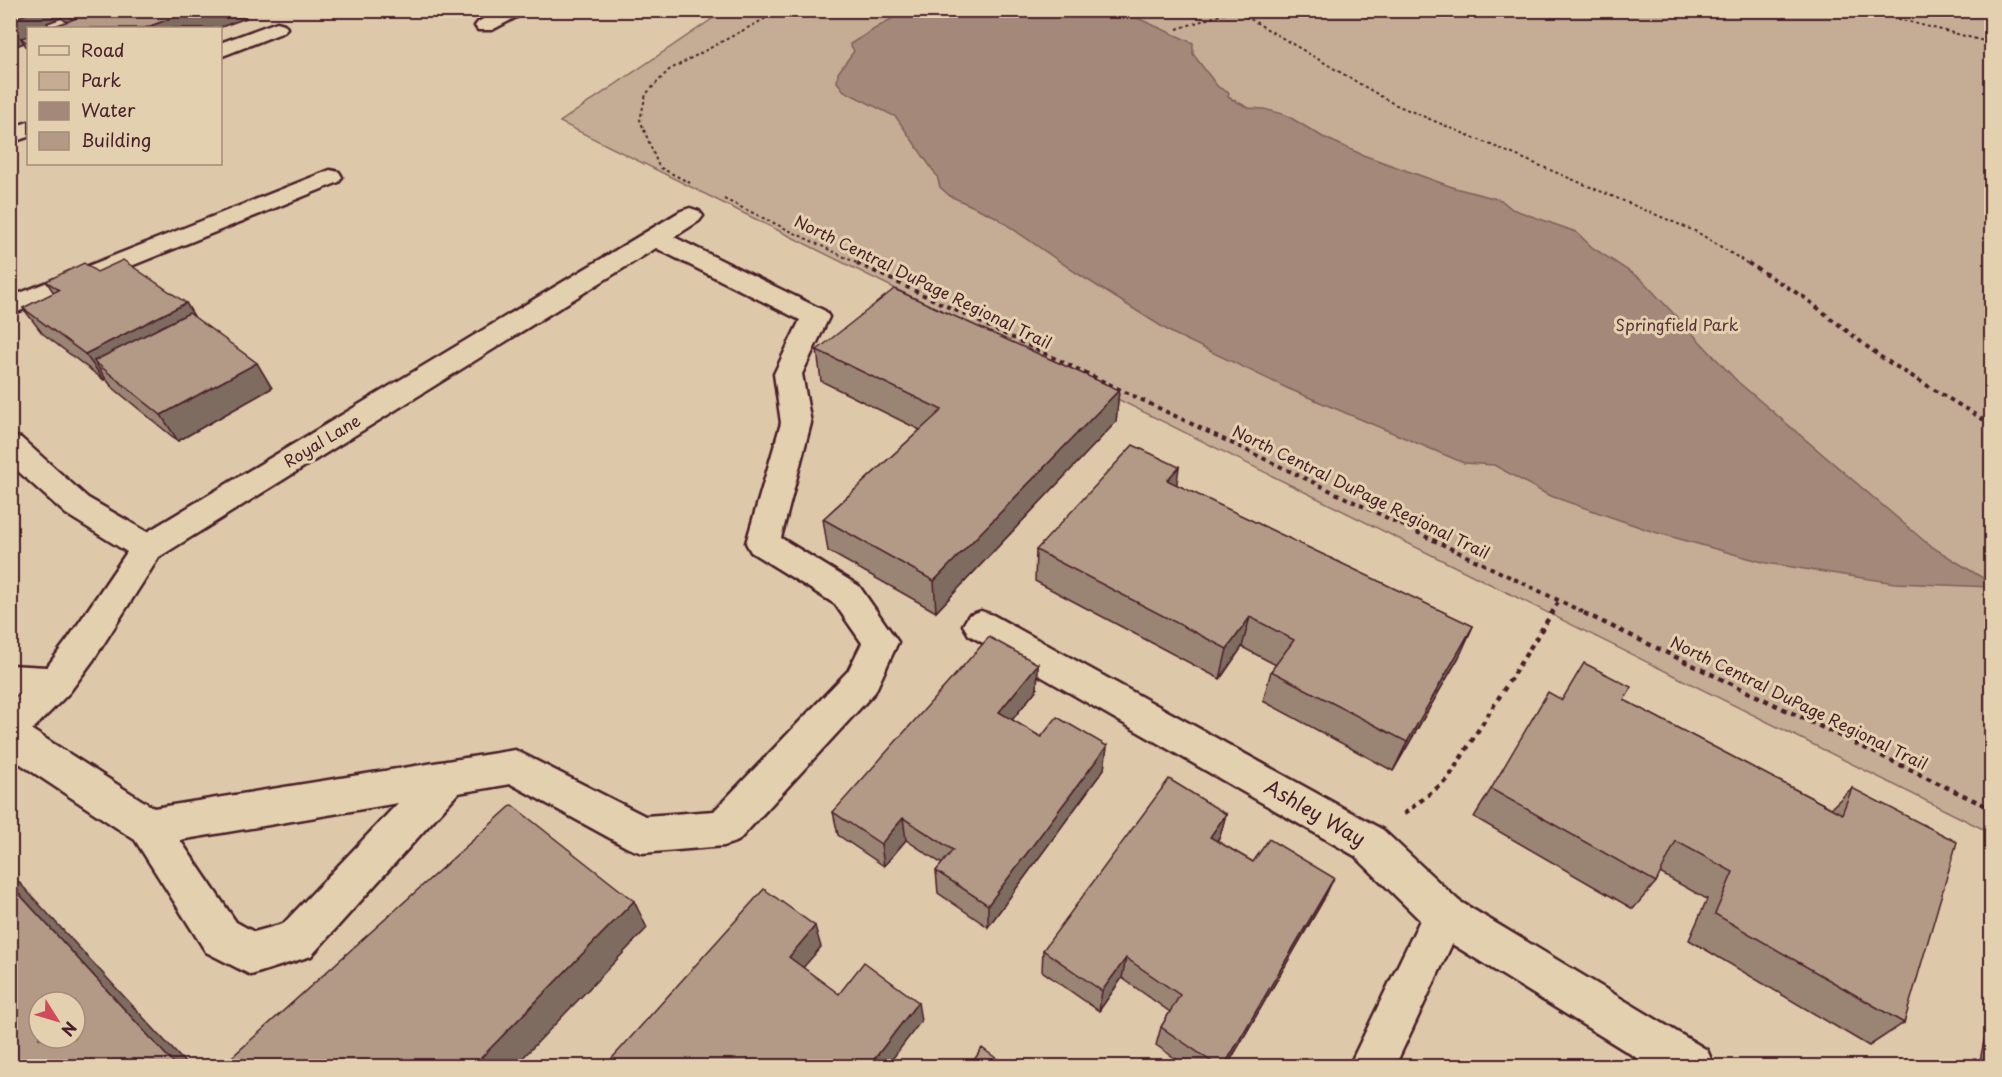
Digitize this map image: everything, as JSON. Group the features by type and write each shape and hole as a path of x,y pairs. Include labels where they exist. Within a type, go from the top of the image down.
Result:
{"street":[{"path":"485,26 515,10"},
{"path":"222,50 277,28"},
{"path":"10,136 27,129"},
{"path":"10,307 330,177"},
{"name":"Royal Lane","path":"10,728 56,682 81,649 147,548 690,216"},
{"path":"149,827 515,767 642,835 724,828 862,681 880,642 847,595 763,543 796,423 788,374 815,317 655,237"},
{"path":"10,446 77,506 147,548"},
{"name":"Ashley Way","path":"981,625 1369,843 1444,915 1691,1066"},
{"path":"10,680 56,682"},
{"path":"10,736 149,827 221,938 251,954 296,941 448,777"},
{"path":"1372,1066 1444,915"}],"path":[{"path":"700,187 659,167 640,120 646,94 669,70 781,10"},
{"path":"1177,29 1235,10 1395,104 1697,232 1805,298 1879,356 1992,425"},
{"path":"1863,10 1992,43"},
{"path":"1877,14 1880,10"},
{"name":"North Central DuPage Regional Trail","path":"720,197 1992,808"},
{"path":"1369,843 1447,780 1559,601"}],"green space":[{"name":"Springfield Park","path":"724,11 1991,11 1991,833 560,122"}],"water":[{"path":"904,11 1122,11 1193,43 1193,54 1218,87 1229,93 1228,97 1249,108 1264,109 1286,115 1323,137 1363,155 1455,188 1501,200 1512,209 1576,232 1593,248 1641,279 1738,382 1929,545 1991,583 1991,587 1895,583 1766,563 1651,531 1548,495 1494,465 1464,463 1289,389 1172,333 1075,272 994,216 950,196 940,187 937,176 896,117 844,91 837,82 838,73 854,51 850,44"}],"building":[{"path":"10,10 38,10 10,20"},
{"path":"99,10 193,10 148,27 52,27"},
{"path":"123,260 186,303 85,354 23,308 59,290 46,281 84,263 97,272"},
{"path":"894,289 1119,390 934,581 823,519 942,410 817,350"},
{"path":"189,313 257,363 161,415 94,361"},
{"path":"1133,445 1179,467 1167,480 1473,626 1407,742 1271,671 1294,640 1250,617 1227,649 1036,550"},
{"path":"989,637 1038,664 999,712 1041,737 1057,717 1107,746 988,905 936,871 953,850 903,818 881,844 833,812"},
{"path":"1584,663 1631,687 1624,700 1842,814 1852,788 1957,842 1904,1023 1715,914 1733,872 1676,841 1656,882 1491,789 1548,692 1562,700"},
{"path":"1169,779 1226,814 1210,837 1253,862 1269,839 1334,878 1224,1066 1218,1066 1161,1027 1180,995 1126,958 1102,991 1043,950"},
{"path":"512,805 634,901 473,1066 222,1066"},
{"path":"10,884 176,1066 10,1066"},
{"path":"764,889 815,926 789,957 839,994 864,962 918,1002 869,1066 605,1066"},
{"path":"982,1048 1007,1066 970,1066"}]}
